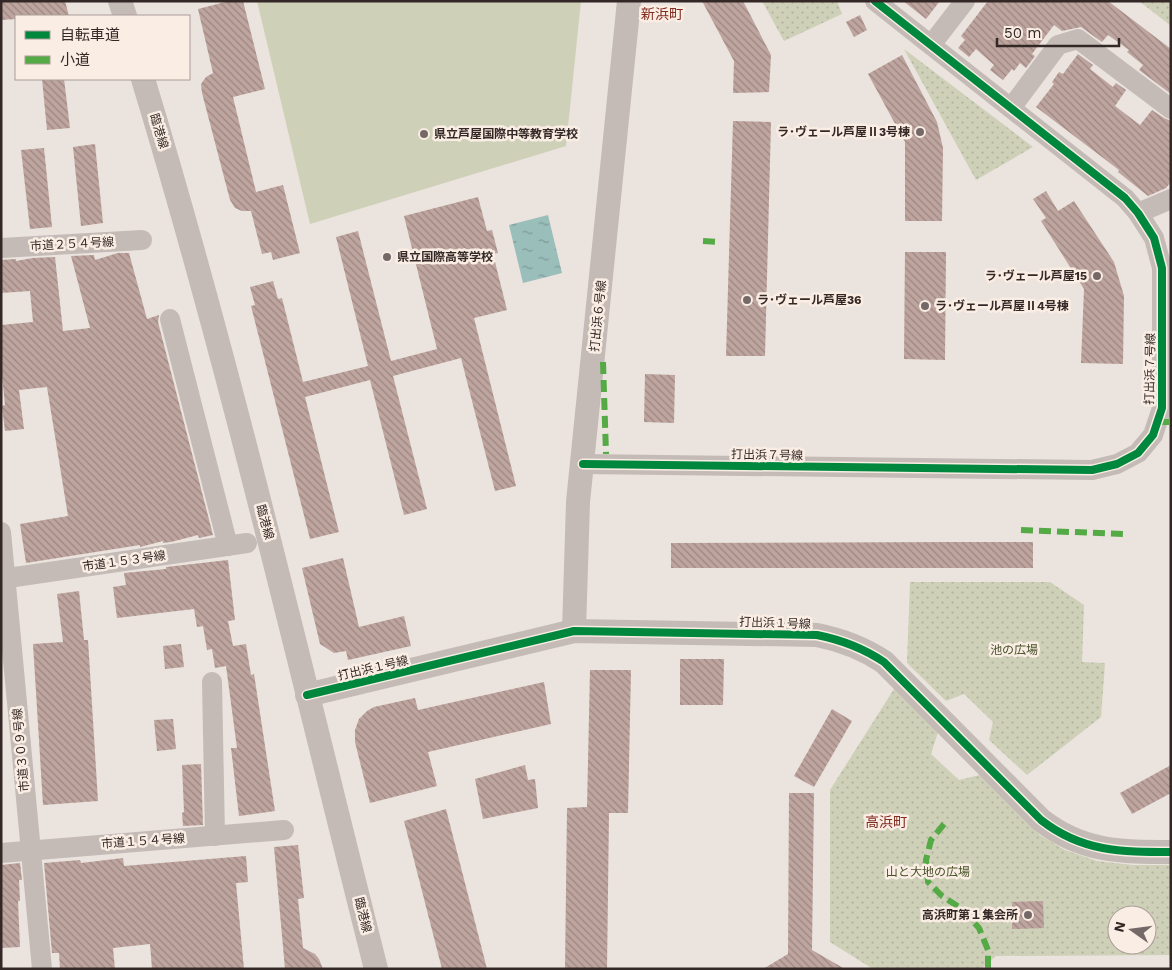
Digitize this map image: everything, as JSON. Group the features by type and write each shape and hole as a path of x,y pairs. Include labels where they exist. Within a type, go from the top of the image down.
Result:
{"street":[{"path":"120,1 125,15"},
{"name":"打出浜６号線","path":"574,631 578,502 630,1"},
{"name":"打出浜７号線","path":"583,464 1092,470 1117,464 1138,453 1153,435 1162,408 1162,268 1154,238 1138,212 1125,198 875,1"},
{"path":"931,45 965,1"},
{"path":"1011,108 1058,45 1078,39 1171,109"},
{"name":"臨港線","path":"143,80 185,221 274,557 376,969"},
{"path":"1138,212 1171,199"},
{"name":"市道２５４号線","path":"1,248 142,240"},
{"name":"市道１５３号線","path":"4,579 238,544 170,319"},
{"name":"市道３０９号線","path":"1,532 42,969"},
{"name":"打出浜１号線","path":"307,695 574,631 800,634 831,638 853,644 884,662 1041,820 1053,829 1080,843 1103,849 1130,852 1171,852"},
{"path":"212,682 215,836"},
{"name":"市道１５４号線","path":"1,852 284,830"}],"green space":[{"path":"257,1 581,1 566,146 310,224"},
{"path":"762,1 837,1 842,14 784,41"},
{"path":"1139,1 1171,1 1171,26"},
{"path":"904,49 1033,147 976,180"},
{"name":"池の広場","path":"910,582 1050,582 1084,605 1082,662 1105,663 1101,717 1027,775 989,740 993,722 964,694 946,701 907,663"},
{"name":"山と大地の広場","path":"894,689 938,732 931,754 959,780 980,775 1040,835 1065,850 1097,861 1133,865 1171,865 1171,955 996,956 981,969 873,969 830,942 830,790"}],"water":[{"path":"548,215 562,273 523,283 509,225"}],"building":[{"path":"1,1 65,1 69,15 15,15 15,19 1,20"},
{"path":"229,1 243,1 265,89 233,97 256,192 283,185 300,253 273,260 271,252 262,254 251,211 242,211 235,208 230,200 202,93 201,84 206,77 213,73 198,9"},
{"path":"702,1 743,1 771,55 769,92 733,93 734,61"},
{"path":"903,1 940,1 926,19"},
{"path":"988,1 1108,1 1171,49 1171,94 1139,70 1143,65 1127,52 1129,50 1108,35 1102,42 1081,27 1062,31 1054,25 1032,54 1035,56 1026,68 1020,63 1003,80 990,70 994,65 976,49 969,57 958,48 965,40 961,36"},
{"path":"860,15 867,30 854,37 846,22"},
{"path":"1078,54 1093,65 1090,69 1113,87 1116,83 1126,90 1115,106 1140,125 1152,110 1171,121 1171,182 1166,188 1148,196 1118,172 1119,170 1036,107 1054,84 1052,82 1059,72 1063,74"},
{"name":"ラ･ヴェール芦屋Ⅱ3号棟","path":"902,55 937,122 943,148 942,221 905,221 905,142 868,74"},
{"path":"42,80 64,80 70,128 47,130"},
{"path":"733,121 771,122 765,356 726,356"},
{"path":"95,144 103,223 81,226 73,147"},
{"path":"44,148 52,227 30,229 21,150"},
{"name":"ラ･ヴェール芦屋15","path":"1046,191 1058,211 1074,201 1114,262 1124,296 1123,364 1081,363 1084,289 1041,221 1046,218 1033,199"},
{"path":"478,197 487,231 492,230 498,253 493,254 507,310 474,318 516,486 495,491 461,358 393,376 427,509 404,515 370,380 305,397 339,532 310,539 251,306 255,305 250,287 273,281 278,299 282,298 303,382 368,366 336,237 358,231 391,361 437,349 404,216"},
{"name":"ラ･ヴェール芦屋Ⅱ4号棟","path":"905,252 946,252 945,360 904,359"},
{"path":"118,253 129,253 147,319 159,315 158,322 213,535 199,538 198,535 171,542 163,543 163,541 140,547 140,545 26,563 20,524 68,516 47,387 19,390 24,429 5,431 2,406 5,405 1,365 1,325 33,322 30,291 1,293 1,260 16,259 16,261 55,257 63,331 90,328 71,256 94,255 95,260"},
{"path":"645,374 675,375 674,423 644,422"},
{"path":"1033,542 1033,568 671,568 671,543"},
{"path":"343,558 359,627 404,616 411,646 348,660 346,651 334,653 320,644 302,568"},
{"path":"228,560 235,620 228,621 233,646 246,644 251,675 254,674 275,811 239,816 231,748 237,748 226,666 215,668 212,649 207,650 203,626 197,627 194,609 117,618 113,587 126,585 124,573"},
{"path":"79,591 84,640 88,640 98,801 43,805 33,644 63,642 57,594"},
{"path":"181,644 184,667 165,669 163,646"},
{"path":"680,659 724,659 723,705 680,705"},
{"path":"590,670 631,670 628,813 609,813 607,969 565,969 567,808 587,807"},
{"path":"544,682 551,724 428,752 437,786 370,803 355,742 355,730 359,719 367,711 374,707 415,698 418,710"},
{"path":"832,709 852,721 814,787 794,776"},
{"path":"173,719 176,749 157,751 154,720"},
{"path":"201,764 203,825 183,826 182,765"},
{"path":"525,765 528,780 535,779 538,808 483,819 475,779"},
{"path":"1171,765 1171,793 1132,814 1120,793"},
{"path":"789,793 814,793 812,950 845,969 763,969 788,954"},
{"path":"446,809 487,969 442,969 404,821"},
{"path":"298,845 304,898 298,899 303,948 315,954 323,969 285,969 274,847"},
{"path":"246,856 248,882 236,883 244,969 152,969 150,944 113,948 115,969 60,969 59,953 52,953 44,863 80,860 81,863 123,858 124,866"},
{"path":"20,863 22,880 19,880 20,901 18,901 20,947 1,948 1,865"},
{"name":"高浜町第１集会所","path":"1043,901 1044,928 1012,929 1012,902"}],"marked path":[{"path":"703,241 720,242"},
{"path":"603,362 606,454"},
{"path":"1157,422 1171,422"},
{"path":"1021,530 1123,534"},
{"path":"944,824 931,840 926,860 928,882 942,896 962,909 979,928 988,950 988,968"}],"cycle path":[{"path":"583,464 1092,470 1117,464 1138,453 1153,435 1162,408 1162,268 1154,238 1138,213 1125,198 875,1"},
{"path":"307,695 574,631 817,635 852,645 884,662 1041,820 1056,831 1087,844 1103,848 1135,852 1171,852"}],"place":[{"name":"ラ･ヴェール芦屋Ⅱ3号棟","path":"920,132"},
{"name":"県立芦屋国際中等教育学校","path":"424,134"},
{"name":"県立国際高等学校","path":"387,257"},
{"name":"ラ･ヴェール芦屋15","path":"1097,276"},
{"name":"ラ･ヴェール芦屋36","path":"747,300"},
{"name":"ラ･ヴェール芦屋Ⅱ4号棟","path":"925,306"},
{"name":"高浜町第１集会所","path":"1028,915"}],"district":[{"name":"新浜町","path":"662,14"},
{"name":"高浜町","path":"886,822"}]}
